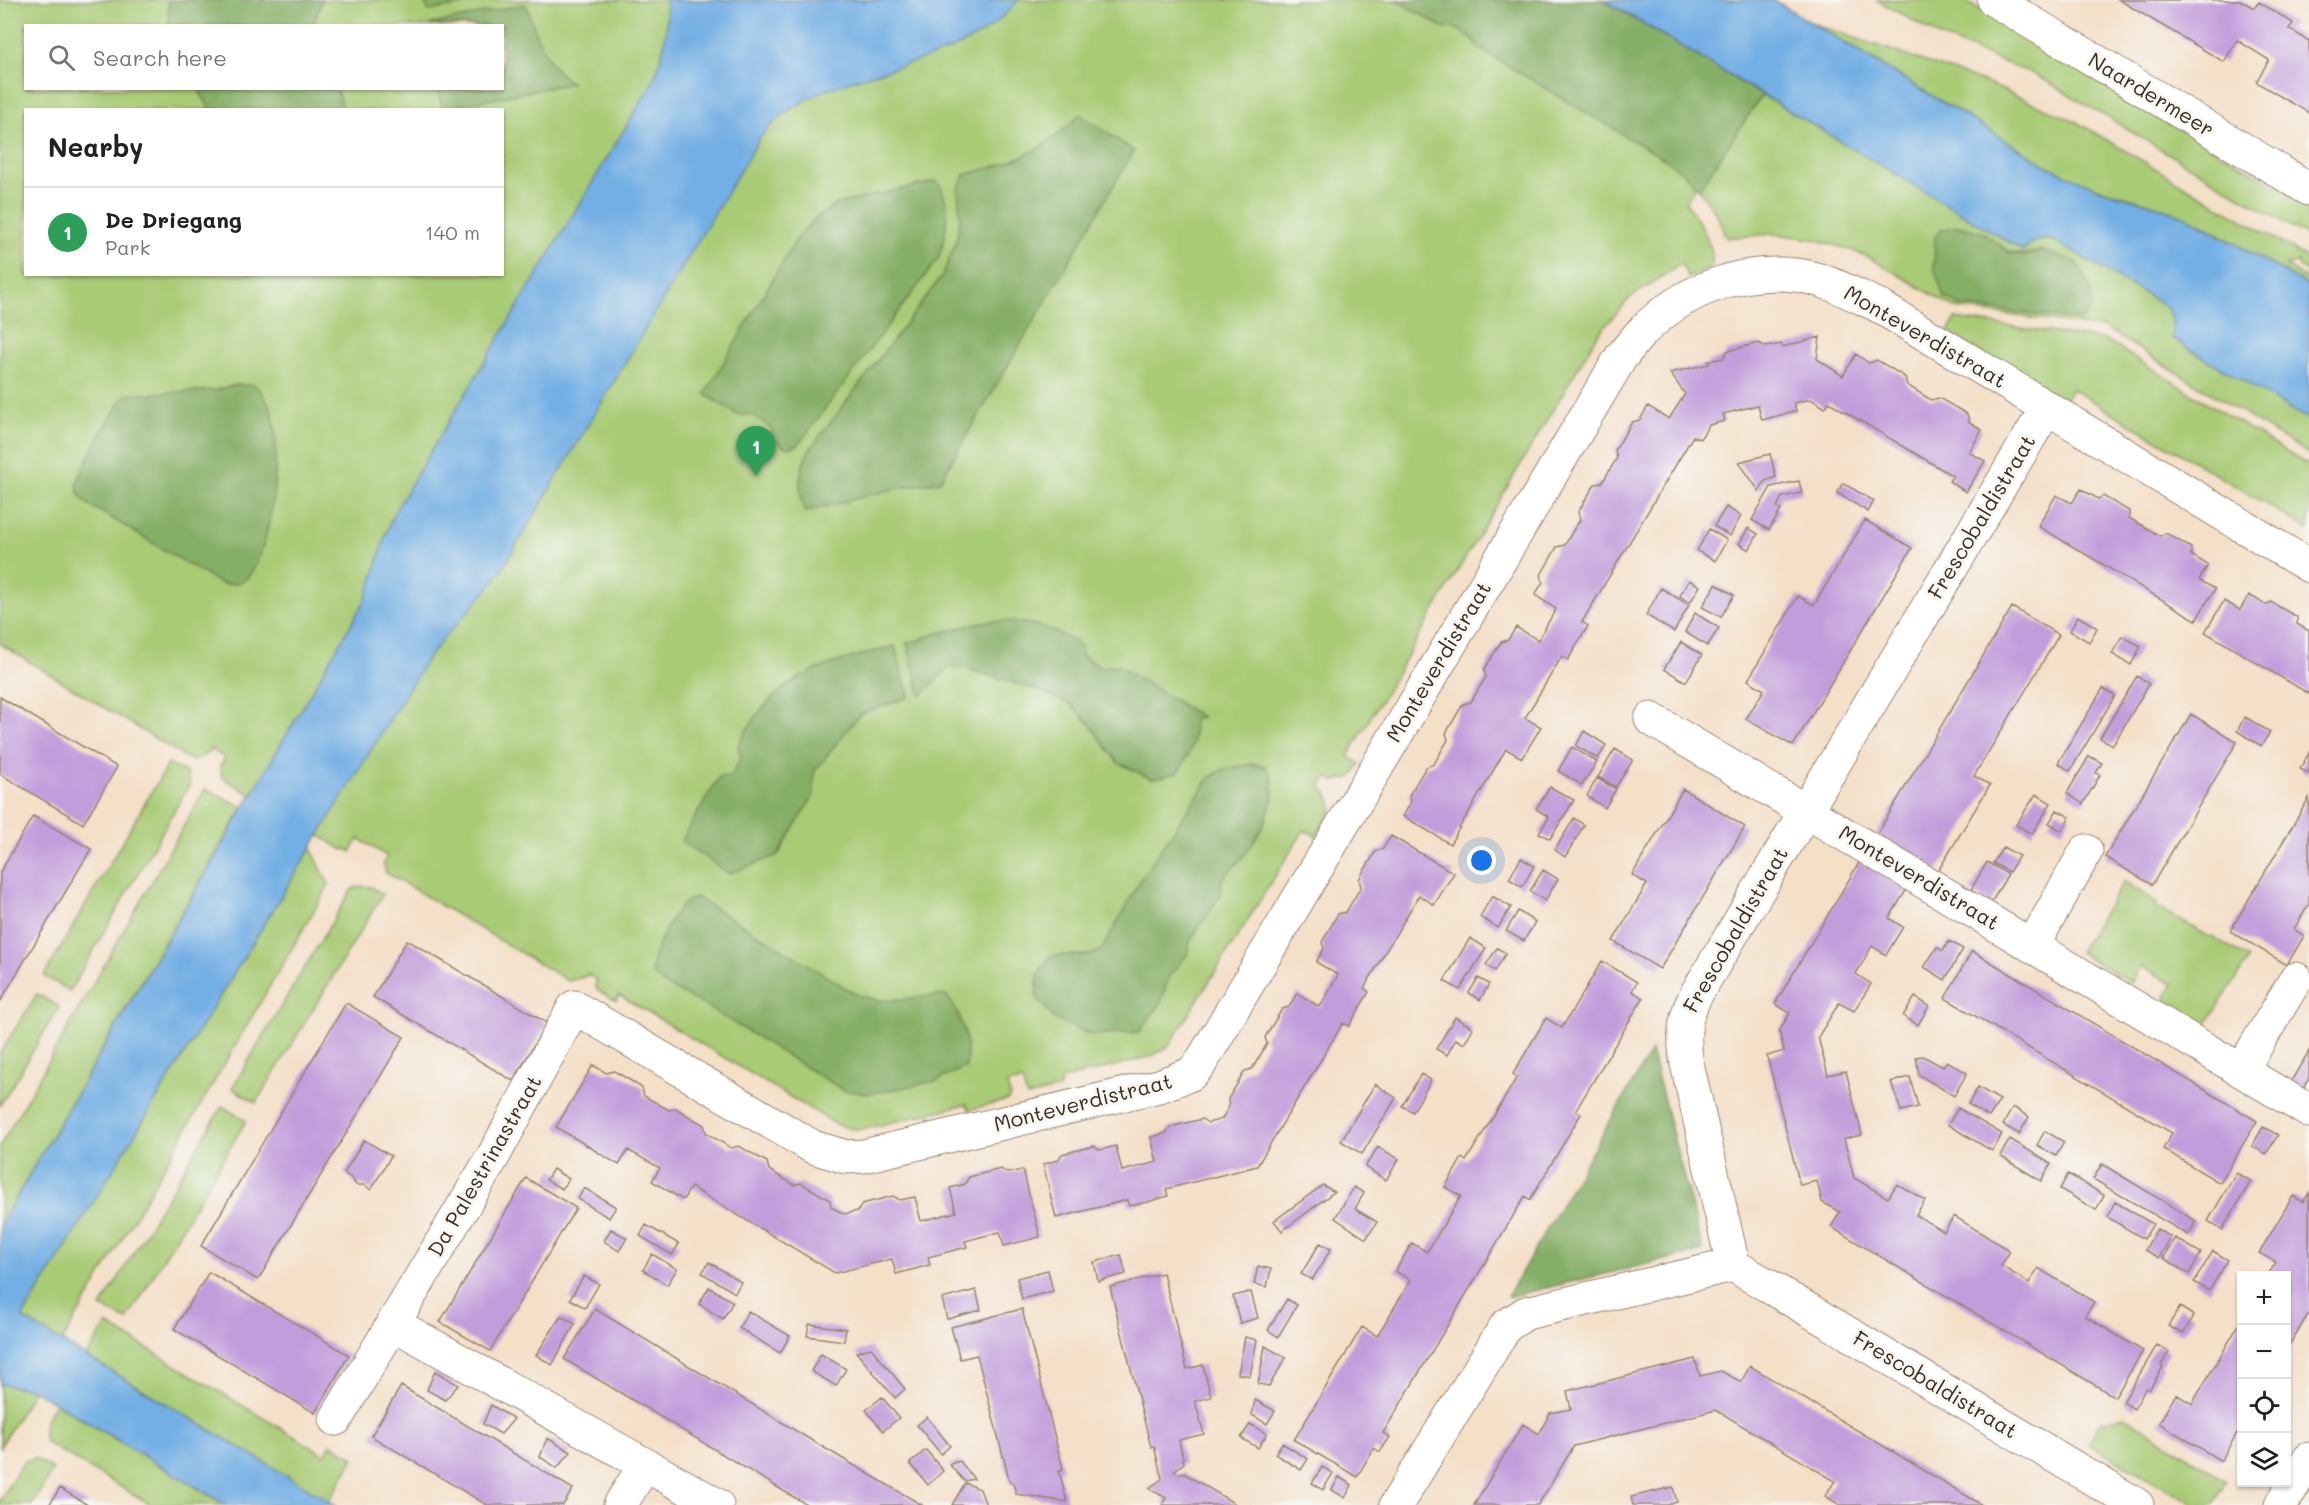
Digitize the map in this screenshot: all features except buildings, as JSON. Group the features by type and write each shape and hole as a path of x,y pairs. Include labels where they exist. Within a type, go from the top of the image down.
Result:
{"street":[{"name":"Naardermeer","path":"1994,0 2309,189"},
{"name":"Monteverdistraat","path":"574,1007 813,1147 846,1157 864,1156 1022,1119 1177,1080 1191,1074 1200,1064 1621,357 1645,329 1668,310 1707,287 1729,280 1759,275 1796,275 1837,286 1876,305 2309,566"},
{"name":"Frescobaldistraat","path":"2047,408 1691,1003 1685,1019 1683,1036 1686,1059 1733,1265 2138,1505"},
{"path":"1650,719 1805,810"},
{"name":"Monteverdistraat","path":"1805,810 2309,1111"},
{"path":"2033,945 2086,852"},
{"path":"2242,1069 2296,979"},
{"name":"Da Palestrinastraat","path":"336,1419 495,1155 574,1007"},
{"path":"1396,1505 1506,1326 1526,1314 1733,1265"},
{"path":"394,1324 717,1505"},
{"path":"2281,1505 2309,1459"},
{"path":"620,1505 645,1465"}],"green space":[{"path":"0,0 1690,0 1777,53 1686,202 1709,242 1711,267 1689,278 1681,264 1631,297 1598,334 1348,756 1360,764 1352,777 1334,781 1327,777 1321,788 1327,792 1333,809 1316,836 1304,830 1169,1046 1152,1056 1060,1080 1060,1088 1027,1097 1022,1081 1007,1084 1010,1096 1008,1100 969,1110 967,1104 865,1129 851,1129 834,1123 619,995 616,1001 597,990 595,984 597,980 587,974 585,977 568,981 385,872 384,862 387,856 359,839 351,852 344,848 343,850 318,835 326,821 260,780 251,795 222,777 220,766 225,758 211,749 207,754 192,761 0,644"},
{"path":"168,0 322,0 314,24 169,24"},
{"path":"423,0 490,0 429,11"},
{"path":"1396,0 1603,0 1762,95 1699,189 1666,160 1478,48 1473,39 1455,28 1445,29"},
{"path":"1877,0 1964,0 2309,205 2309,237 2036,75 1941,37"},
{"path":"524,4 527,6 538,39 548,58 571,83 443,108 437,90 504,90 504,24 434,24"},
{"path":"1814,24 1984,82 2073,120 2309,259 2309,272 2299,267 2298,262 2286,266 2309,280 2309,287 2204,225 2155,205 2082,183 2051,168"},
{"path":"199,90 337,90 342,108 208,108"},
{"path":"1762,95 2024,250 2030,244 2038,241 2055,241 2164,305 2172,321 2171,338 2309,420 2309,454 2105,328 1955,308 1868,257 1813,239 1774,234 1726,238 1717,215 1699,189","holes":["1984,233 2010,252 2024,254 2042,250 2081,320 1961,306"]},
{"path":"1080,114 1134,151 940,481 885,491 805,512 800,482 808,452 942,276 956,242 960,218 958,189 965,175 1001,165 1037,149 1064,130"},
{"path":"937,181 947,209 946,229 938,259 798,445 787,447 781,445 772,437 771,428 750,414 739,416 705,394 797,238 816,217 837,204"},
{"path":"1958,226 1984,233 2010,253 2025,256 2042,250 2076,262 2089,284 2092,307 2081,320 1961,306 1944,297 1934,267 1935,236 1941,230"},
{"path":"1956,319 2106,340 2309,466 2309,530 2072,389 2064,402 1947,332"},
{"path":"236,385 255,385 269,404 275,432 275,476 268,525 256,566 241,582 221,584 86,503 81,498 77,487 83,469 98,440 126,395 215,390"},
{"path":"1009,621 1034,625 1058,633 1081,646 1082,656 1101,667 1117,665 1202,717 1193,719 1194,735 1191,748 1177,773 1152,779 1118,763 1089,723 1070,704 1038,690 967,669 949,667 921,696 907,643 982,622"},
{"path":"895,646 909,697 860,714 814,772 814,795 778,855 729,874 681,841 719,777 731,776 741,758 738,746 752,722 768,702 785,687 803,676 846,659"},
{"path":"168,764 186,772 190,784 70,991 44,976"},
{"path":"1252,764 1266,766 1272,779 1273,798 1263,827 1245,855 1222,879 1220,896 1190,941 1187,955 1169,976 1160,1005 1139,1032 1091,1035 1054,1019 1036,996 1038,974 1050,956 1088,955 1101,951 1144,874 1210,777 1224,769"},
{"path":"205,789 243,807 0,1225 0,1146"},
{"path":"311,848 329,885 62,1342 22,1318"},
{"path":"2124,881 2157,903 2155,906 2208,936 2212,936 2249,959 2203,1029 2162,1011 2166,996 2173,984 2141,966 2131,983 2079,952"},
{"path":"362,886 371,887 383,894 256,1103 232,1088 352,889"},
{"path":"696,897 856,994 877,1000 947,996 964,1030 967,1048 966,1067 936,1081 891,1090 866,1094 843,1090 706,1006 663,984 651,972 658,946 667,926 678,910 684,903"},
{"path":"37,994 59,1007 0,1106 0,1053"},
{"path":"1651,1051 1703,1251 1507,1297"},
{"path":"222,1106 246,1121 127,1320 101,1307"},
{"path":"107,1324 325,1455 331,1444 354,1458 329,1501 86,1356"},
{"path":"0,1384 34,1390 0,1447"},
{"path":"55,1403 226,1505 151,1505 45,1442 44,1426"},
{"path":"2124,1416 2227,1481 2214,1505 2196,1505 2088,1444 2100,1423"},
{"path":"34,1458 53,1469 32,1505 0,1505 0,1500 23,1462"}],"water":[{"path":"665,0 1018,0 991,27 959,46 819,93 787,112 759,139 498,576 426,661 22,1318 336,1505 226,1505 34,1390 0,1384 0,1225 364,602 396,509 651,85 664,43 667,22"},
{"path":"1604,0 1774,0 2051,168 2104,191 2155,205 2194,220 2301,282 2309,287 2309,420 2171,338 2172,320 2164,305 2055,241 2038,240 2024,251"}],"place":[{"name":"De Driegang","path":"756,476"}]}
